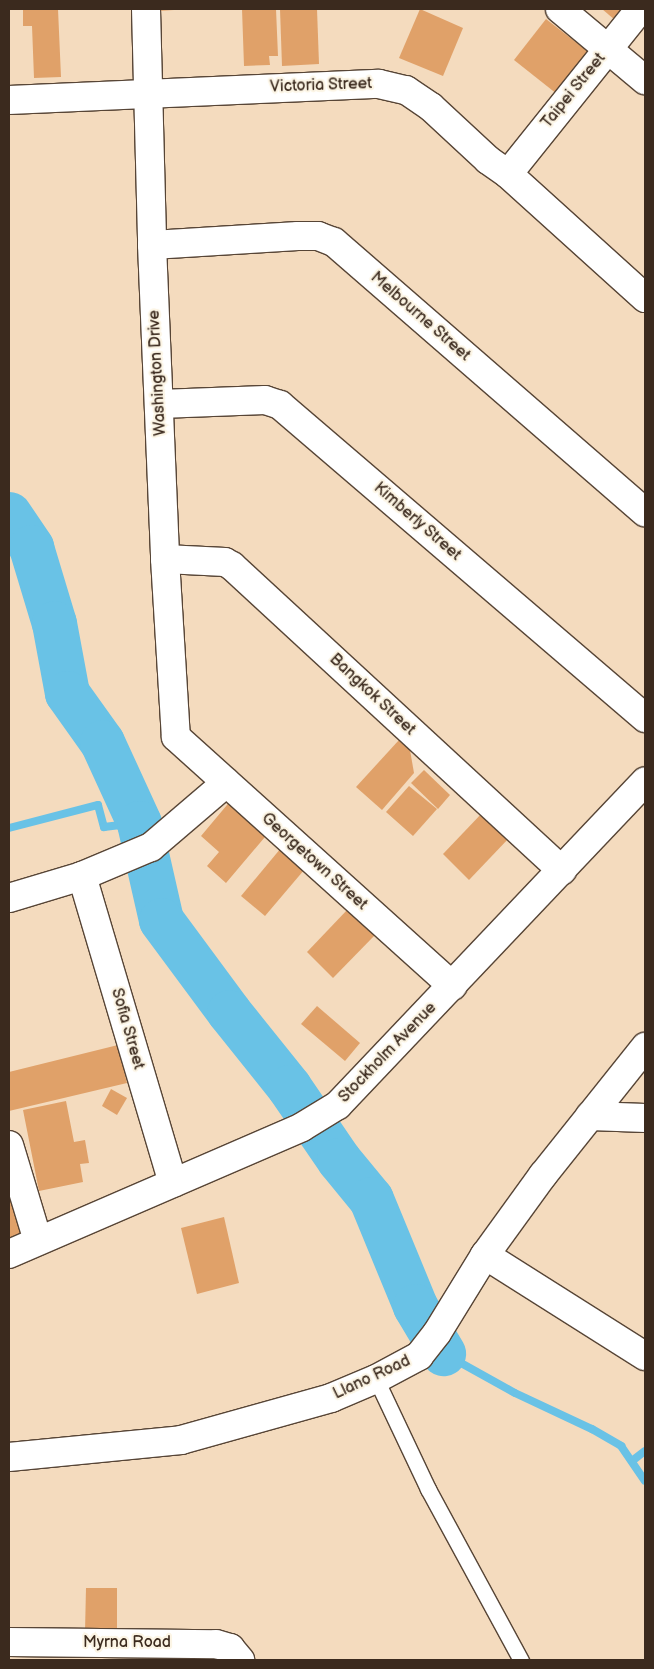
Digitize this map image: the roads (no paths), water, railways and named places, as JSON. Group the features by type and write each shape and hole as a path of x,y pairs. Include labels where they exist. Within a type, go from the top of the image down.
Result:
{"street":[{"name":"Washington Drive","path":"146,9 152,245 165,560 176,737"},
{"path":"560,9 645,80"},
{"name":"Taipei Street","path":"508,174 640,9"},
{"name":"Victoria Street","path":"9,100 149,92 379,84 406,90 431,107 488,160 508,174 645,298"},
{"name":"Melbourne Street","path":"152,245 298,236 318,236 334,242 645,512"},
{"name":"Kimberly Street","path":"160,404 265,400 280,405 645,718"},
{"name":"Bangkok Street","path":"165,560 225,562 232,566 562,870"},
{"name":"Georgetown Street","path":"176,737 453,986"},
{"name":"Stockholm Avenue","path":"9,1254 313,1121 352,1092 645,782"},
{"path":"9,898 82,876 151,847 226,783"},
{"name":"Sofia Street","path":"82,876 173,1183"},
{"name":"Llano Road","path":"9,1457 181,1440 331,1398 376,1379 419,1356 437,1333 485,1255 543,1174 645,1047"},
{"path":"590,1116 645,1118"},
{"path":"9,1145 38,1241"},
{"path":"485,1255 641,1346"},
{"name":"Myrna Road","path":"9,1642 216,1644 230,1648 240,1660"}],"lane":[{"path":"376,1379 428,1489 521,1660"}],"waterway":[{"path":"9,514 31,547 54,623 67,693 102,742 139,823 161,920 229,1012 289,1087 339,1160 371,1199 415,1306 443,1353"},
{"path":"9,828 98,805 104,827 139,823"},
{"path":"443,1353 515,1393 592,1429 621,1446 645,1481"},
{"path":"632,1461 645,1451"}]}
